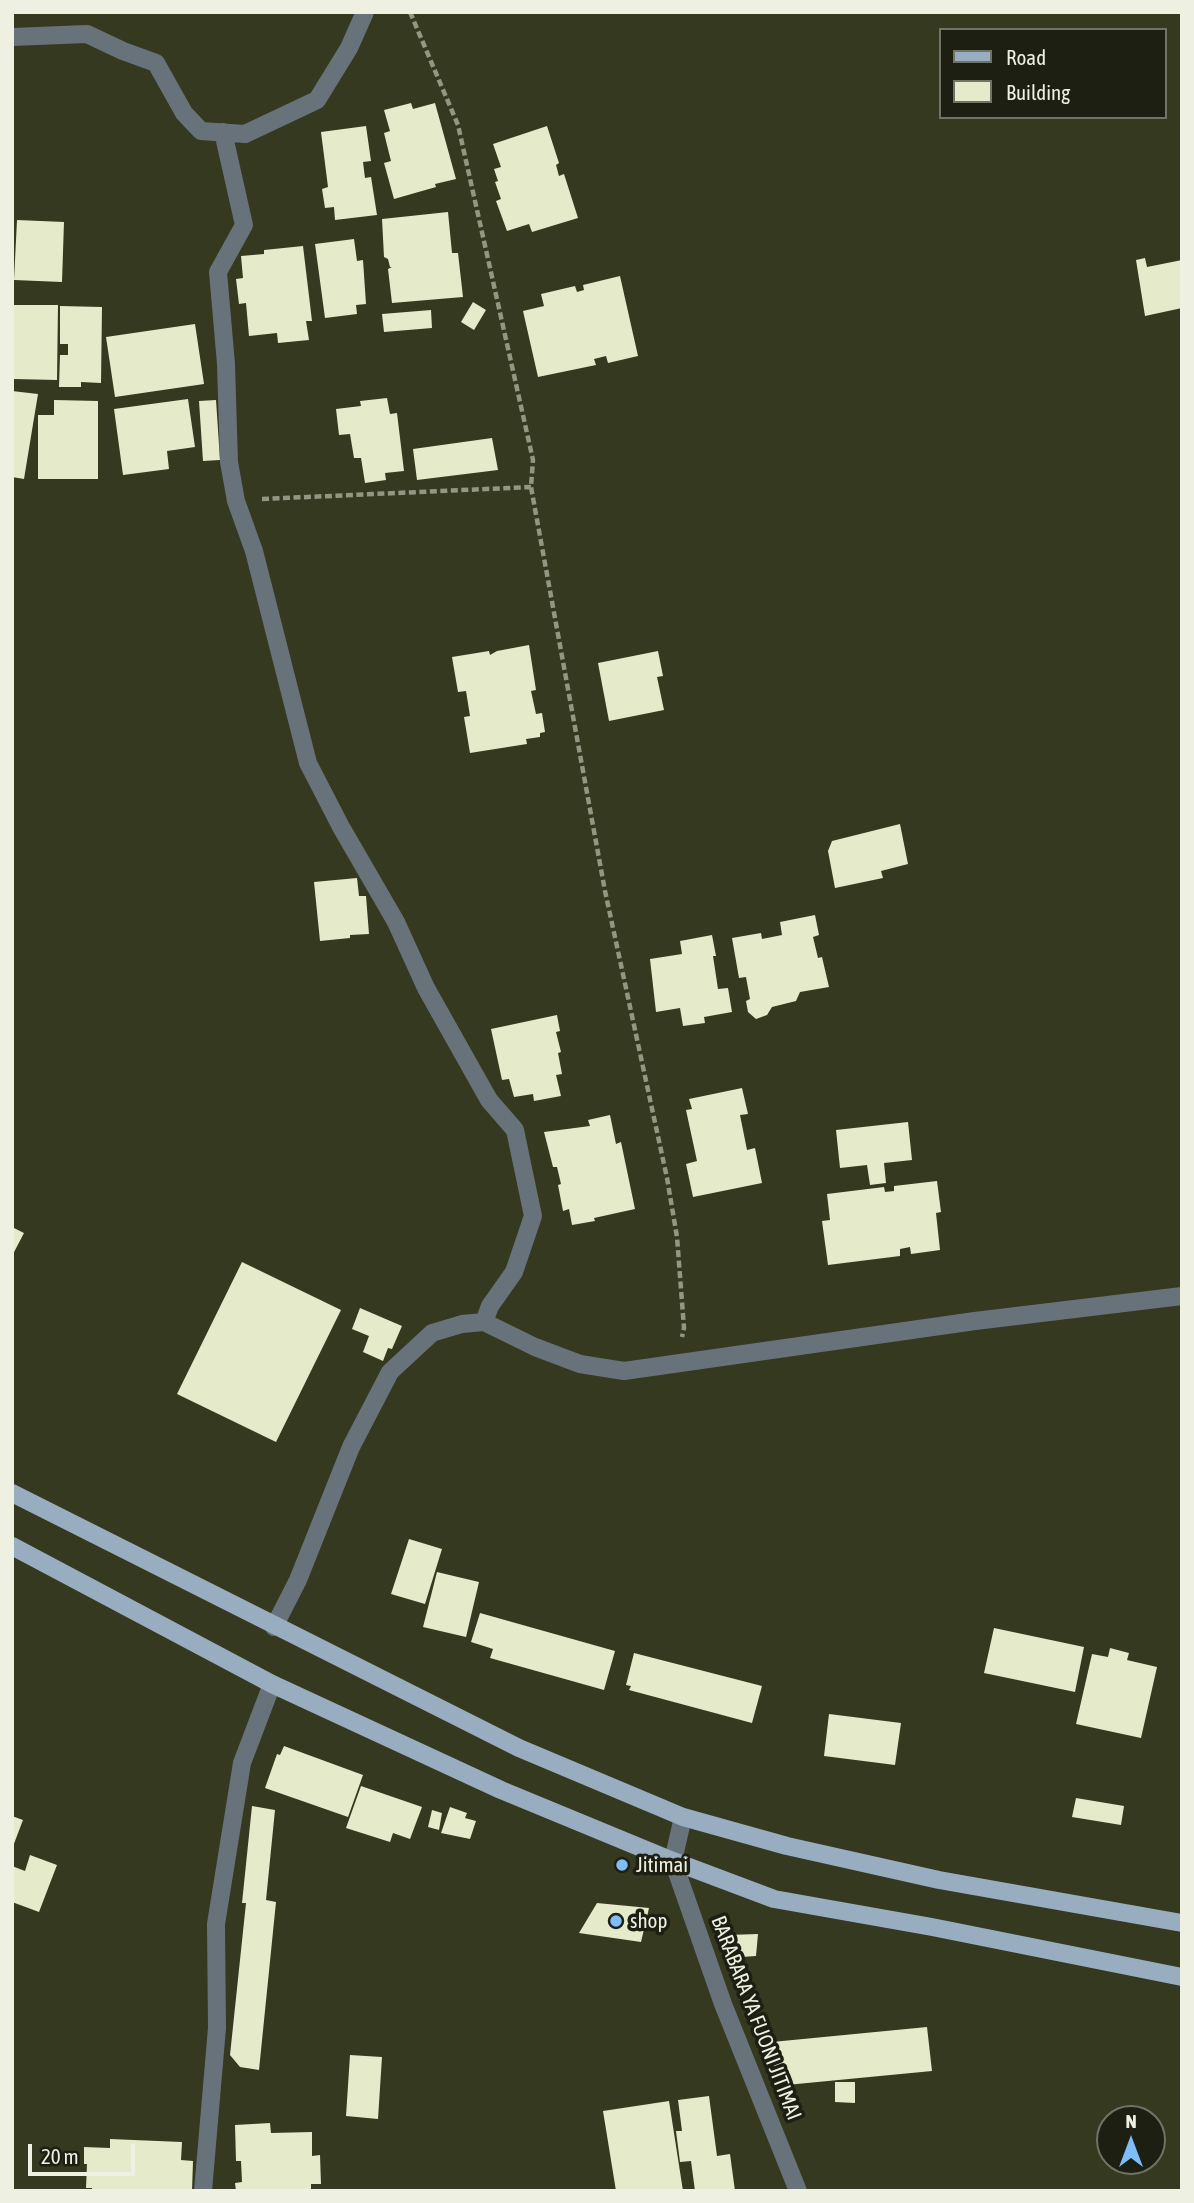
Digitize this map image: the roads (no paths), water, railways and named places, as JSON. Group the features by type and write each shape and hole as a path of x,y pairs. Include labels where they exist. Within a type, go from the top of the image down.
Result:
{"main road":[{"path":"12,1493 519,1748 683,1817 787,1846 939,1880 1182,1923"},
{"path":"12,1546 272,1684 500,1790 774,1899 932,1927 1182,1977"}],"street":[{"path":"12,37 88,34 156,63 184,113 201,131 245,134 317,100 349,48 365,12"},
{"path":"223,132 244,225 218,272 226,364 229,462 236,501 254,551 308,763 341,827 396,922 426,988 489,1100 515,1130 533,1216 514,1272 490,1306 484,1322"},
{"path":"274,1627 298,1580 351,1447 390,1372 432,1333 462,1324 484,1322 535,1347 580,1364 624,1371 975,1321 1182,1296"},
{"path":"203,2191 217,2028 216,1924 242,1763 272,1684"},
{"path":"673,1861 683,1817"},
{"name":"BARABARA YA FUONI JITIMAI","path":"673,1861 723,2004 799,2191"}],"place":[{"name":"Jitimai","path":"622,1865"},
{"name":"shop","path":"616,1921"}]}
